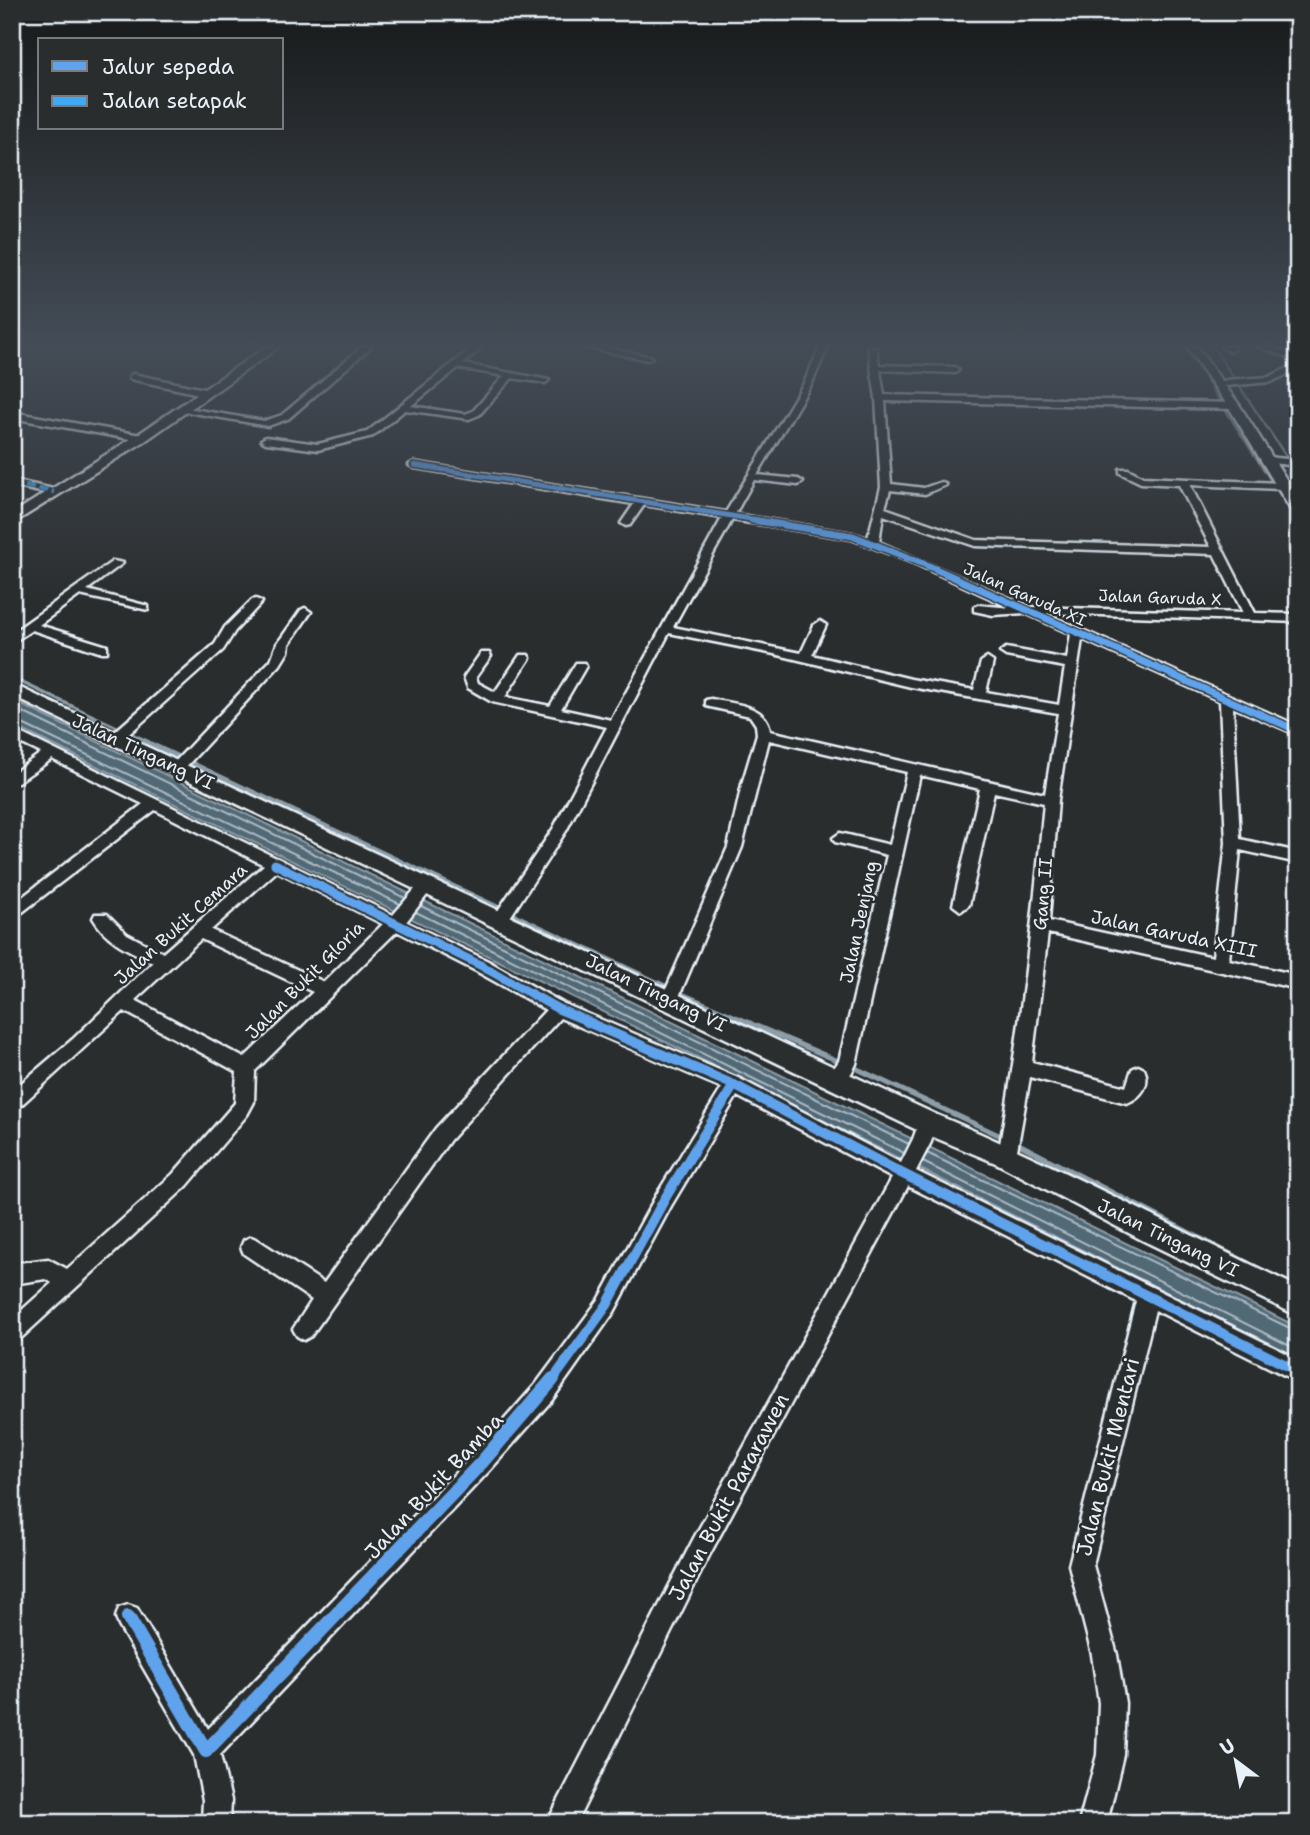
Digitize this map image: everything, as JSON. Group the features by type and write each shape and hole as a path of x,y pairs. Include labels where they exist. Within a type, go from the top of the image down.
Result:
{"main road":[{"path":"12,520 150,433"},
{"path":"1259,433 1285,462 1282,486 1298,510"},
{"path":"1266,433 1285,462 1298,491"},
{"name":"Jalan Tingang VI","path":"12,690 177,768 423,891 562,948 836,1078 925,1133 1007,1156 1151,1231 1298,1302"}],"street":[{"path":"107,433 141,439"},
{"path":"266,440 318,447 348,442 373,433"},
{"path":"499,921 559,831 665,629 778,433"},
{"path":"873,543 878,510 886,487 882,433"},
{"name":"Jalan Garuda XI","path":"414,465 838,533 873,543 1298,731"},
{"path":"1124,471 1141,480 1282,486"},
{"path":"751,477 798,482"},
{"path":"12,482 54,492"},
{"path":"1183,482 1251,616"},
{"path":"886,487 925,491 941,485"},
{"path":"626,523 642,500"},
{"path":"878,510 979,543 1220,551"},
{"path":"12,639 117,563"},
{"path":"79,591 144,608"},
{"path":"115,739 219,647 229,630 256,602"},
{"name":"Jalan Garuda X","path":"1020,608 1298,618"},
{"path":"978,610 991,612 1004,609 1046,618"},
{"path":"177,768 276,662 283,644 305,612"},
{"path":"804,659 820,625"},
{"path":"31,626 103,649"},
{"path":"665,629 774,650 911,683 1065,710"},
{"name":"Gang II","path":"1007,1156 1023,1067 1041,925 1051,800 1077,632"},
{"path":"1006,652 1072,664"},
{"path":"485,656 470,677 472,685 497,699 615,725"},
{"path":"497,699 524,658"},
{"path":"979,695 987,662"},
{"path":"554,710 580,666"},
{"path":"1221,963 1233,842 1226,698"},
{"path":"669,1001 735,846 748,784 764,734 763,724 754,713 711,703"},
{"name":"Jalan Bukit Cemara","path":"12,733 275,864 12,1102"},
{"path":"764,734 914,771 1051,800"},
{"path":"12,781 52,752"},
{"name":"Jalan Jenjang","path":"836,1078 847,1064 914,771"},
{"path":"961,905 988,786"},
{"path":"12,915 155,803"},
{"path":"840,838 894,851"},
{"path":"1233,842 1298,858"},
{"path":"275,864 399,918 558,1009 734,1086 906,1169 1298,1371"},
{"name":"Jalan Bukit Gloria","path":"246,1068 399,918 423,891"},
{"path":"101,918 110,933 165,961"},
{"name":"Jalan Garuda XIII","path":"1041,925 1298,982"},
{"path":"199,931 326,990"},
{"path":"12,1333 180,1180 245,1101 246,1068 123,1002"},
{"path":"304,1329 443,1135 490,1080 558,1009"},
{"path":"1023,1067 1127,1095 1134,1092 1138,1084 1138,1074"},
{"name":"Jalan Bukit Bamba","path":"206,1751 544,1392 607,1305 664,1200 734,1086"},
{"name":"Jalan Bukit Pararawen","path":"561,1823 702,1546 925,1133"},
{"path":"251,1247 327,1297"},
{"path":"12,1274 48,1269 69,1281"},
{"name":"Jalan Bukit Mentari","path":"1093,1823 1102,1796 1114,1732 1110,1683 1086,1599 1081,1565 1148,1296"},
{"path":"128,1617 206,1751 217,1800 216,1823"}],"water":[{"path":"12,700 1298,1327 1298,1358 715,1066 12,725"}],"waterway":[{"path":"1240,433 1297,521"},
{"path":"1270,433 1298,474"},
{"path":"12,678 149,742"},
{"path":"145,741 670,988"},
{"path":"678,992 751,1023"},
{"path":"747,1022 843,1063"},
{"path":"851,1066 1005,1138"},
{"path":"1013,1141 1248,1263"}],"marked path":[{"path":"12,483 54,492"}],"cycle path":[{"path":"414,465 853,536 922,563 1298,731"},
{"path":"275,864 482,966 558,1009 734,1085 903,1174 1298,1371"},
{"path":"128,1617 206,1751 482,1462 544,1392 607,1305 664,1200 734,1085"}]}
